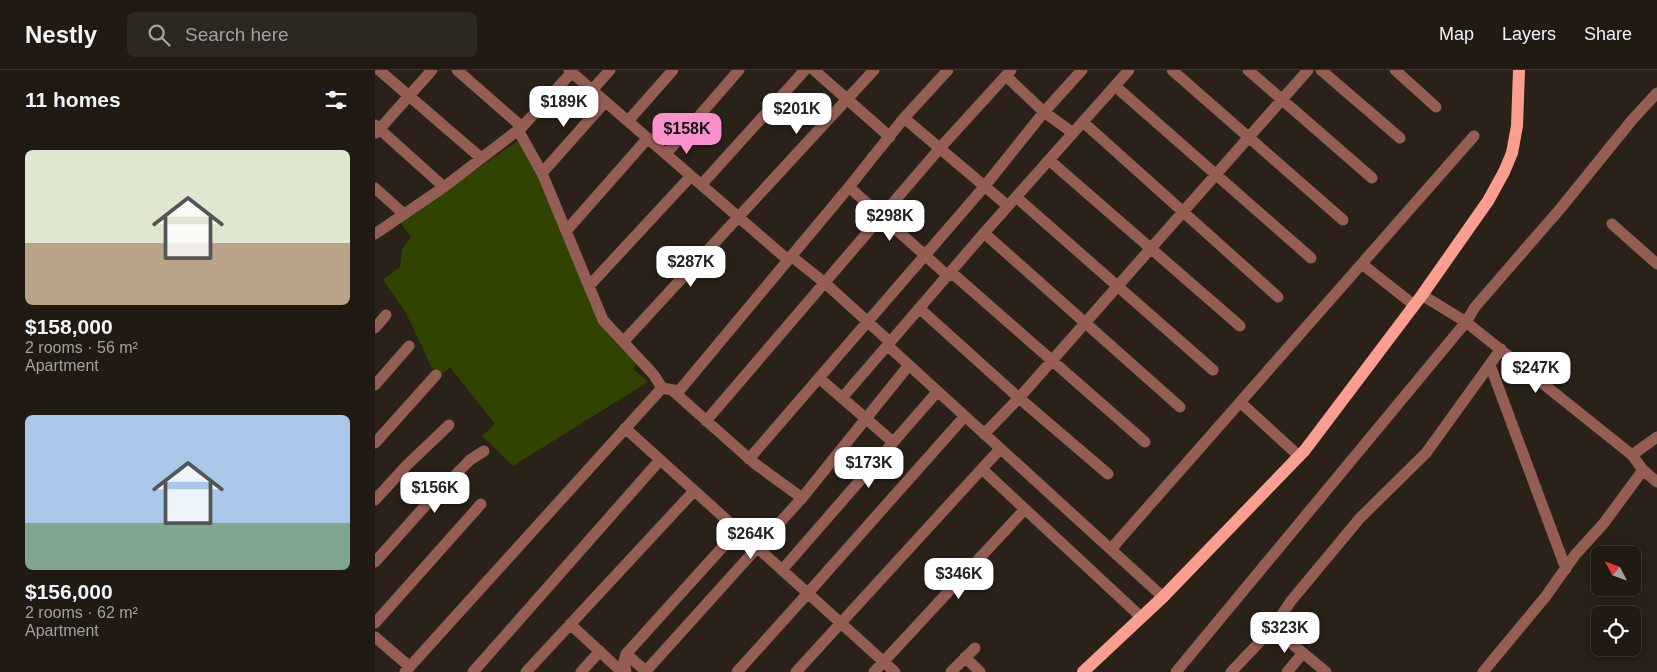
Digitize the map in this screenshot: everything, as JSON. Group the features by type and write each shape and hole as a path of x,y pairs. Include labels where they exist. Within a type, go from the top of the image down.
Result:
{"main road":[{"path":"1083,672 1163,597 1299,456 1414,305 1487,201 1504,172 1512,154 1517,126 1519,70"}],"street":[{"path":"379,70 481,158"},
{"path":"432,70 377,129 445,186"},
{"path":"457,70 520,128 542,173 603,320 654,375 661,388"},
{"path":"592,90 610,70"},
{"path":"628,121 673,70"},
{"path":"666,154 739,70"},
{"path":"702,184 805,70"},
{"path":"814,70 890,137"},
{"path":"624,342 873,70"},
{"path":"661,388 679,391 849,188 904,118 948,70"},
{"path":"749,459 925,256 1044,112 1082,70"},
{"path":"842,398 984,233 1129,70"},
{"path":"1172,70 1343,220"},
{"path":"1248,70 1372,178"},
{"path":"984,434 1085,324 1308,70"},
{"path":"1321,70 1400,138"},
{"path":"1395,70 1436,107"},
{"path":"375,234 445,186 520,128 570,71 739,217 825,283 868,322 937,392 1163,597"},
{"path":"706,421 940,148 1008,73 1044,112 1073,133"},
{"path":"1115,86 1311,258"},
{"path":"1176,672 1466,322 1475,307 1560,209 1632,120 1657,93"},
{"path":"542,173 605,102"},
{"path":"904,118 1008,206"},
{"path":"1083,122 1278,297"},
{"path":"1111,549 1474,136"},
{"path":"566,231 648,138"},
{"path":"1049,160 1240,326"},
{"path":"589,286 691,176"},
{"path":"375,188 404,214"},
{"path":"849,188 925,256 950,274 1145,442"},
{"path":"1016,197 1213,370"},
{"path":"1612,224 1657,264"},
{"path":"984,233 1180,407"},
{"path":"1362,264 1414,305"},
{"path":"1421,294 1466,322 1501,349 1632,455 1643,470 1657,482"},
{"path":"919,308 1019,398 1108,474"},
{"path":"375,328 386,315"},
{"path":"375,385 409,346"},
{"path":"1231,672 1273,628 1291,601 1360,518 1425,453 1501,349"},
{"path":"626,654 645,672 802,498 909,365"},
{"path":"1490,365 1566,568"},
{"path":"375,443 436,375"},
{"path":"819,378 893,442"},
{"path":"375,637 407,669 661,388"},
{"path":"673,390 749,459 802,498"},
{"path":"782,570 937,392"},
{"path":"1240,402 1299,456"},
{"path":"737,672 809,594 965,416"},
{"path":"375,500 407,465 449,425"},
{"path":"625,428 895,672"},
{"path":"1632,455 1657,437"},
{"path":"797,672 1000,449"},
{"path":"375,562 437,493 470,460 484,451"},
{"path":"473,672 661,460"},
{"path":"982,469 1141,617"},
{"path":"1483,672 1604,523 1643,470"},
{"path":"526,672 694,490"},
{"path":"375,623 481,504"},
{"path":"874,672 1025,509"},
{"path":"626,672 624,661 626,654 738,530"},
{"path":"570,624 622,672"},
{"path":"1273,628 1326,672"},
{"path":"951,672 975,648"},
{"path":"581,672 600,651"},
{"path":"1287,672 1303,653"},
{"path":"965,657 981,672"}],"green space":[{"path":"518,141 536,173 599,323 638,362 633,369 648,382 513,466 482,436 495,424 450,367 442,374 432,368 406,313 383,280 400,267 402,249 411,237 400,222"}]}
